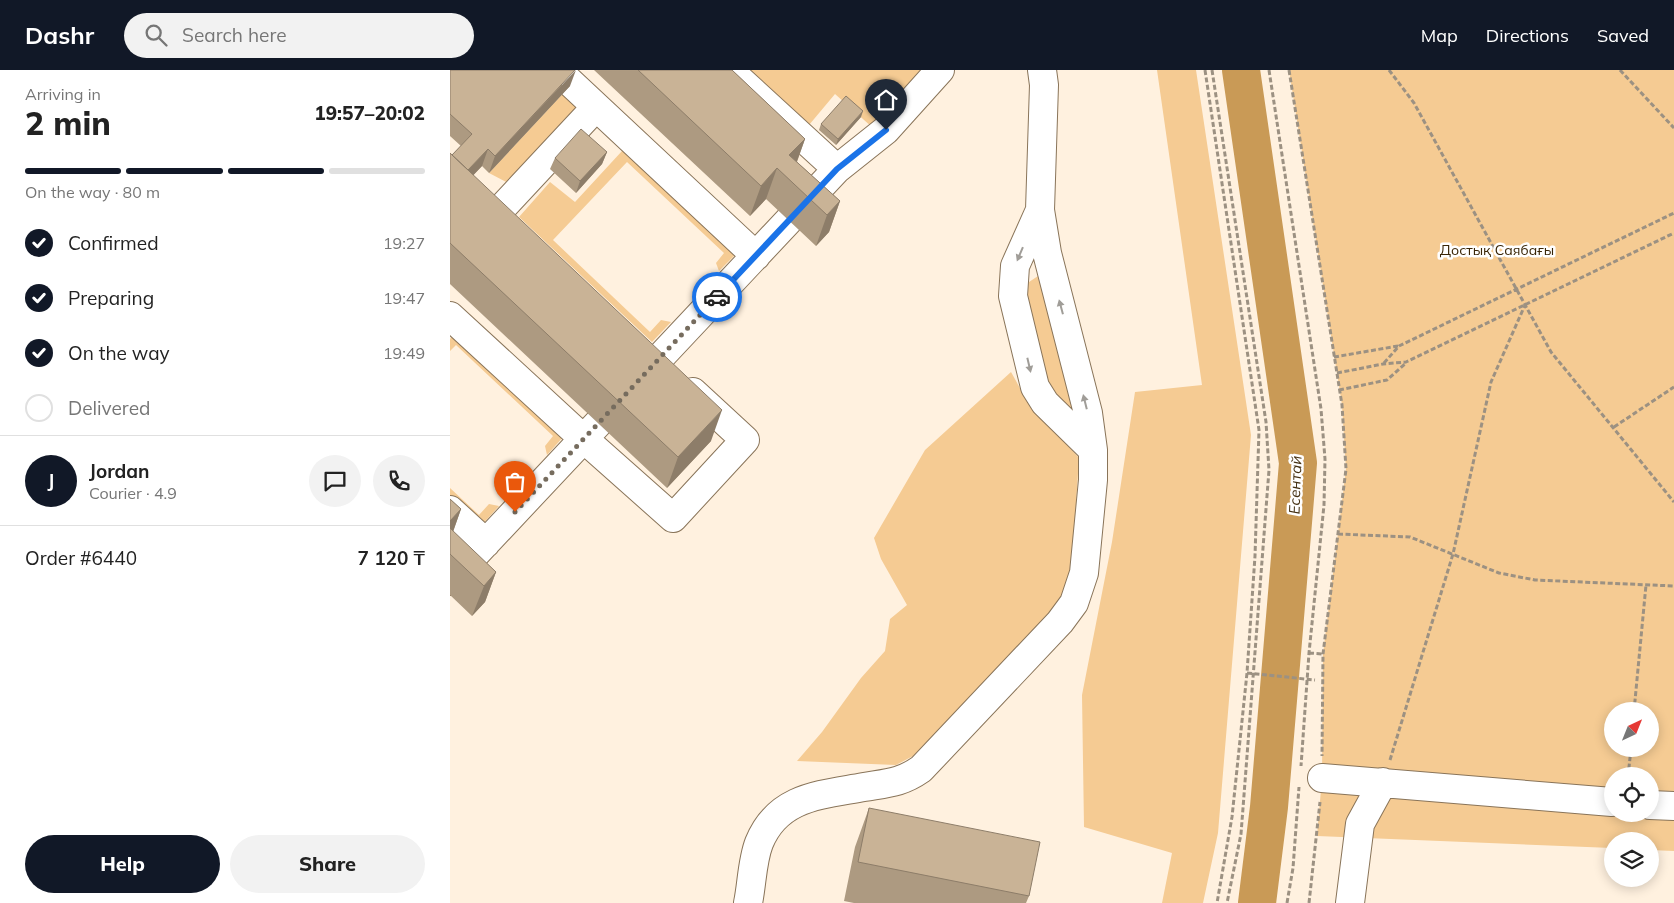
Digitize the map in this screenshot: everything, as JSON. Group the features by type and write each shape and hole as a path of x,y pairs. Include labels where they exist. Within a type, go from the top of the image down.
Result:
{"street":[{"path":"557,70 756,256"},
{"path":"729,70 837,169"},
{"path":"450,581 584,439 650,352 756,256 837,169 886,130 940,70"},
{"path":"748,903 759,844 768,826 781,810 811,797 904,780 921,768 1060,622 1074,603 1084,573 1093,480 1093,450 1088,413 1047,253 1040,210 1044,85 1042,70"},
{"path":"498,211 596,106"},
{"path":"479,193 518,229"},
{"path":"1040,210 1015,266 1013,296 1035,387 1045,403 1093,450"},
{"path":"450,316 584,439 674,518 745,440 650,352"},
{"path":"450,510 486,544"},
{"path":"1308,775 1604,801"},
{"path":"1350,903 1360,824 1383,782"},
{"path":"1659,805 1674,806"}],"path":[{"path":"1205,70 1259,430 1256,556 1247,673 1232,817 1217,903"},
{"path":"1212,70 1267,441 1269,470 1255,675 1241,834 1227,903"},
{"path":"1269,70 1321,409 1325,459 1324,505 1308,679 1309,903"},
{"path":"1287,903 1308,775 1346,469 1337,373 1289,70"},
{"path":"1389,70 1414,103 1551,352 1674,502"},
{"path":"1620,70 1674,128"},
{"path":"1334,357 1399,346 1674,213"},
{"path":"1339,390 1387,380 1406,362 1674,233"},
{"path":"1383,782 1453,554 1491,382 1525,305"},
{"path":"1383,364 1399,346"},
{"path":"1337,373 1383,364 1406,362"},
{"path":"1614,427 1674,386"},
{"path":"1338,534 1410,537 1499,573 1535,580 1674,586"},
{"path":"1635,702 1646,585"},
{"path":"1309,653 1323,654"},
{"path":"1247,673 1315,680"}],"green space":[{"path":"737,70 924,70 873,128 835,94 804,131"},
{"path":"1157,70 1196,70 1251,435 1218,833 1203,903 1162,903 1172,853 1084,827 1082,695 1112,542 1135,392 1202,385"},
{"name":"Достық Саябағы","path":"1289,70 1674,70 1674,851 1659,850 1659,832 1604,832 1604,848 1317,836 1322,778 1323,654 1346,469 1342,405"},
{"path":"570,86 577,109 510,184 489,173"},
{"path":"631,150 737,253 719,271 716,263 724,253 627,162 553,240 650,332 661,320 671,322 652,342 519,217 550,182 575,202 622,151"},
{"path":"1038,276 1077,416 1049,389 1023,286"},
{"path":"454,334 564,436 547,455 545,446 553,436 456,345 450,351 450,339"},
{"path":"1011,372 1026,399 1079,458 1071,582 1057,608 913,756 896,765 797,761 822,732 861,678 885,651 890,619 907,605 881,559 874,538 925,450"},
{"path":"450,488 479,515 489,504 499,506 480,527 450,499"}],"building":[{"path":"450,70 575,70 495,156 488,149 468,170 452,155 472,134 450,114"},
{"path":"638,70 732,70 805,139 789,155 840,201 827,215 777,168 761,186"},
{"path":"846,96 863,111 838,139 821,124"},
{"path":"581,129 607,152 580,181 555,158"},
{"path":"450,153 722,410 678,457 450,243"},
{"path":"450,499 461,509 450,521"},
{"path":"450,528 496,572 484,586 450,554"},
{"path":"869,808 1040,842 1029,896 858,862"}],"waterway":[{"name":"Есентай","path":"1241,70 1298,463 1269,807 1257,903"}],"way so far":[{"path":"515,512 717,297"}],"route":[{"path":"717,297 837,169 886,130"}]}
